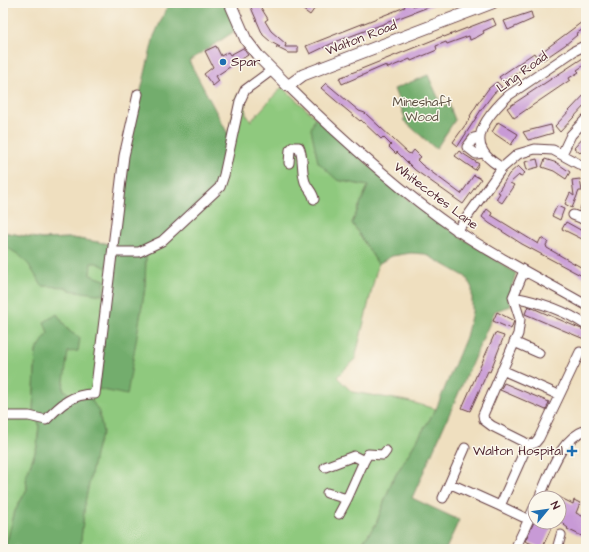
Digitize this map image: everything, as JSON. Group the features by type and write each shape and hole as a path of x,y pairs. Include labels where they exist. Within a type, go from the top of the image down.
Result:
{"main road":[{"path":"230,3 246,40 288,86"},
{"name":"Walton Road","path":"288,86 303,75 492,3"}],"street":[{"name":"Ling Road","path":"483,152 476,154 467,147 474,138 480,137 484,125 500,103 509,95 574,51 586,45"},
{"path":"113,252 139,252 162,241 220,187 242,95 253,83 272,70"},
{"name":"Whitecotes Lane","path":"288,86 400,187 457,231 524,271 586,305"},
{"path":"3,416 29,416 46,420 61,404 74,396 83,393 95,394 124,156 138,94"},
{"path":"562,154 571,136 586,119"},
{"path":"480,137 480,147 483,152 502,168"},
{"path":"289,163 290,150 293,146 298,147 303,160 305,181 312,191 314,199"},
{"path":"457,231 502,168 518,154 535,149 549,149 562,154 586,168"},
{"path":"573,215 584,219 586,207"},
{"path":"524,271 513,298 520,319 520,326 482,415 484,420 492,426 524,442 526,446"},
{"path":"513,298 552,307 586,325"},
{"path":"514,342 539,353"},
{"path":"526,446 534,443 539,438 580,352"},
{"path":"502,370 559,395"},
{"path":"543,490 563,448 574,436 586,430"},
{"path":"500,506 526,446"},
{"path":"443,498 465,448"},
{"path":"338,514 347,499 368,454 383,455 386,451"},
{"path":"325,467 354,456 364,461"},
{"path":"450,484 523,517"},
{"path":"327,494 347,499"},
{"path":"515,549 527,523"},
{"path":"556,549 561,535"}],"green space":[{"path":"169,3 227,3 238,29 189,61 228,134 218,184 146,254 145,288 127,395 98,389 125,157 154,36"},
{"name":"Mineshaft Wood","path":"428,75 442,106 449,104 455,120 436,149 403,120 405,118 394,89"},
{"path":"282,87 315,117 337,180 368,186 352,223 378,264 355,359 337,377 352,392 407,401 436,409 392,481 376,524 358,549 80,549 89,474 97,446 103,432 73,397 63,389 69,331 57,314 44,341 36,351 33,411 39,425 37,447 26,476 27,489 15,511 5,549 3,549 3,365 5,362 3,355 3,232 42,239 72,238 110,244 140,318 145,288 146,254 218,184 237,95 245,100 246,114 251,121"},
{"path":"315,117 399,192 435,220 516,273 508,299 511,306 495,311 412,498 459,520 446,549 358,549 376,524 392,481 436,409 466,337 472,312 472,288 466,277 425,254 411,253 392,256 378,264 352,223 368,186 337,180 318,162 311,129"},
{"path":"3,232 42,239 72,238 110,244 107,268 97,263 91,263 90,275 105,280 103,295 68,290 66,287 42,286 29,265 19,255 3,245"},
{"path":"57,314 69,331 80,338 78,351 68,352 63,389 73,397 89,396 99,412 103,432 97,446 85,503 80,549 5,549 15,511 27,489 26,476 37,447 39,425 33,411 36,351 48,333 44,322"}],"building":[{"path":"249,3 258,3 268,19 265,21 271,31 286,44 285,47 298,47 298,53 288,53 276,47 280,47 263,35"},
{"path":"294,3 308,3 315,8 310,15"},
{"path":"403,3 412,3 413,6 420,3 439,3 335,42 310,54 306,46 405,7"},
{"path":"531,12 533,19 508,30 504,21"},
{"path":"493,18 496,25 483,31 484,33 470,40 469,36 447,44 446,42 436,46 437,50 411,61 410,59 388,68 386,65 342,84 339,78 443,36 444,37"},
{"path":"586,19 586,27 565,45 543,60 539,54"},
{"path":"216,46 221,56 228,52 230,55 243,48 248,55 216,76 219,81 213,86 204,74 213,67 205,51"},
{"path":"534,53 538,59 503,82 499,77"},
{"path":"586,56 586,64 577,70 579,72 569,78 570,80 514,118 507,108"},
{"path":"497,82 502,87 494,93 481,110 458,146 453,142 489,88"},
{"path":"326,83 359,111 365,113 408,153 411,154 414,150 421,157 417,160 422,165 461,194 474,175 481,179 463,204 415,170 397,152 396,154 389,147 391,145 383,137 381,139 361,120 360,121 321,88"},
{"path":"586,93 586,104 560,132 555,126"},
{"path":"498,122 518,134 511,145 492,132"},
{"path":"551,125 553,133 528,140 523,132"},
{"path":"586,135 586,147 580,153 574,148"},
{"path":"459,151 479,164 475,170 455,156"},
{"path":"537,159 539,167 527,170 525,162"},
{"path":"545,159 557,163 570,172 566,179 554,171 542,167"},
{"path":"518,166 525,173 520,177 519,175 510,183 514,185 502,203 496,199 500,193 498,192 509,174"},
{"path":"580,179 582,191 579,191 572,208 565,204 570,193 574,196 572,180"},
{"path":"557,206 564,209 560,220 552,216"},
{"path":"487,209 492,213 491,215 538,244 541,238 548,242 546,245 547,248 586,270 586,278 522,244 489,223 482,217"},
{"path":"566,222 586,233 586,241 562,229"},
{"path":"528,306 586,331 584,339 525,314"},
{"path":"497,312 514,321 511,329 493,321"},
{"path":"495,333 504,336 490,372 488,371 470,411 462,408"},
{"path":"504,383 549,402 546,410 500,390"},
{"path":"574,500 580,503 576,513 586,518 586,538 567,529 567,501 573,504"},
{"path":"530,530 550,530 542,548 525,541"}],"place":[{"name":"Spar","path":"223,62"},
{"name":"Walton Hospital","path":"572,451"}]}
